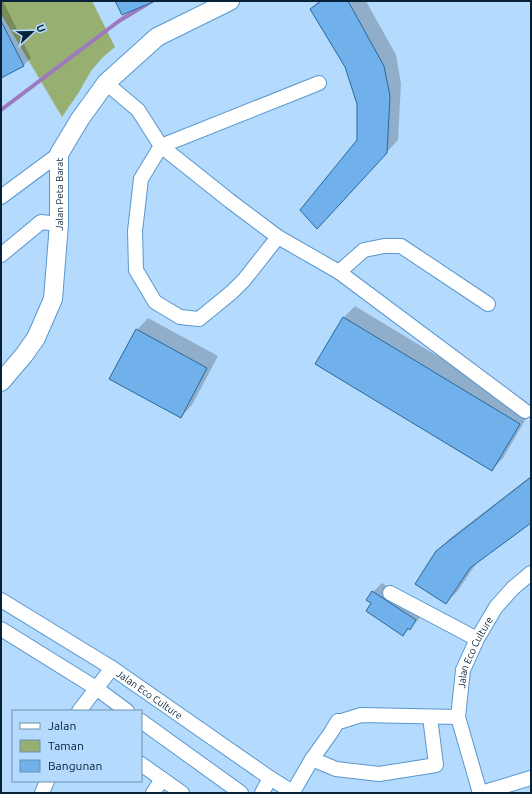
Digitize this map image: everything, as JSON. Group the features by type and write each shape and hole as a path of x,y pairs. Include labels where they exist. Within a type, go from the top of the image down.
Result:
{"main road":[{"name":"Jalan Peta Barat","path":"1,382 36,338 53,299 59,224 59,154 80,119 106,83 157,37 230,1"}],"street":[{"path":"106,83 138,110 161,146 278,237 339,272 525,411"},
{"path":"278,237 244,280 232,292 199,319 180,317 155,302 136,270 135,231 141,179 161,146 319,83"},
{"path":"1,197 59,154"},
{"path":"1,255 42,222 59,224"},
{"path":"339,272 364,250 384,246 401,246 488,304"},
{"name":"Jalan Eco Culture","path":"531,573 513,588 496,607 478,639 463,670 458,718 480,793 531,778"},
{"path":"390,593 478,639"},
{"name":"Jalan Eco Culture","path":"1,600 112,668 270,778 294,793"},
{"path":"1,629 96,688 126,710"},
{"path":"80,710 112,668"},
{"path":"294,793 312,759 338,721 361,715 458,718"},
{"path":"312,759 336,769 379,774 436,765 430,717"},
{"path":"142,722 241,793"},
{"path":"142,765 182,793"},
{"path":"262,793 270,778"},
{"path":"153,793 162,779"},
{"path":"42,793 47,782"}],"green space":[{"path":"1,1 92,1 115,47 103,57 91,71 62,117 1,14"}],"building":[{"path":"115,1 155,1 122,15"},
{"path":"321,1 348,1 384,66 390,96 387,153 317,229 300,210 357,140 357,104 345,67 310,9"},
{"path":"1,21 24,66 1,78"},
{"path":"343,317 520,424 492,471 315,364"},
{"path":"136,329 207,368 181,418 109,379"},
{"path":"531,477 531,523 470,568 446,604 415,584 436,551"},
{"path":"372,591 416,620 410,630 408,628 403,636 366,611 371,603 366,600"}],"waterway":[{"path":"1,110 119,21 152,1"}]}
